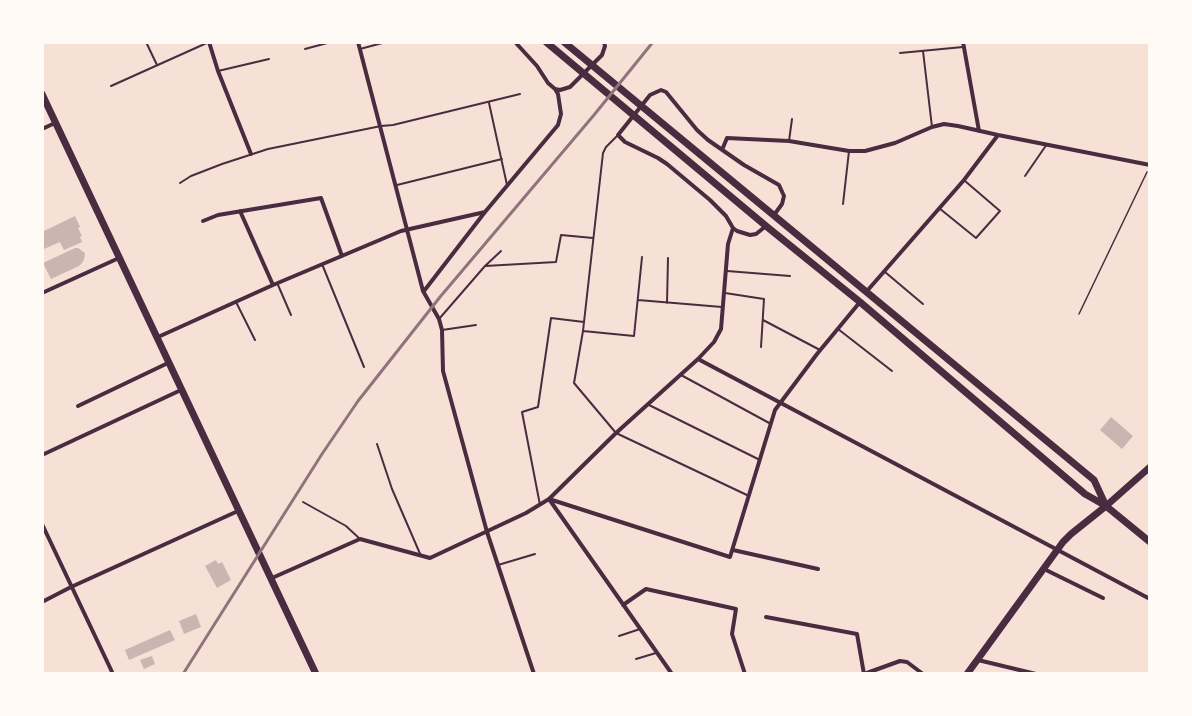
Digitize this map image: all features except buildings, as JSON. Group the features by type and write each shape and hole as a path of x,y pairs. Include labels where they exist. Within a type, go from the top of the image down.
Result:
{"main road":[{"path":"546,42 860,302 1085,494 1106,506 1150,542"},
{"path":"564,42 1094,480 1106,506"},
{"path":"42,94 316,674"},
{"path":"967,674 1071,534 1150,467"}],"street":[{"path":"209,42 251,154"},
{"path":"358,42 423,291 439,319 442,330 443,371 487,532 534,674"},
{"path":"423,291 484,212 558,125 561,114 558,94 515,42"},
{"path":"555,89 570,87 602,55 604,42"},
{"path":"964,44 979,131"},
{"path":"766,225 756,234 750,236 743,234 734,228 710,200 668,164 625,142 618,135 650,95 661,90 666,92 697,130 722,150 779,185 784,196 774,216"},
{"path":"42,129 56,123"},
{"path":"722,150 727,138 789,141 849,152 896,143 944,124 1150,166"},
{"path":"867,291 964,180 998,135"},
{"path":"203,221 218,215 321,198 342,256"},
{"path":"240,211 275,284"},
{"path":"158,337 401,231 484,212"},
{"path":"271,579 360,539 430,558 526,513 549,499 714,342 720,329 728,244 734,228"},
{"path":"42,293 120,258"},
{"path":"549,499 730,557 775,410 860,302"},
{"path":"698,358 1150,599"},
{"path":"78,406 169,362"},
{"path":"42,455 181,390"},
{"path":"549,499 672,674"},
{"path":"42,602 238,511"},
{"path":"42,524 113,674"},
{"path":"733,550 818,569"},
{"path":"1044,569 1103,598"},
{"path":"623,605 646,589 736,609 732,634 745,674"},
{"path":"766,617 857,634 864,674 900,661 907,662 923,674"},
{"path":"977,660 1036,674"}],"lane":[{"path":"146,42 157,65"},
{"path":"111,86 209,42"},
{"path":"305,49 331,42"},
{"path":"360,49 386,42"},
{"path":"900,53 964,44"},
{"path":"923,51 932,127"},
{"path":"218,71 269,59"},
{"path":"180,183 191,176 251,154 393,125 520,94"},
{"path":"489,101 507,185"},
{"path":"789,141 792,119"},
{"path":"618,135 603,153 583,331 574,382 616,433 748,496"},
{"path":"1024,176 1047,144"},
{"path":"843,204 849,152"},
{"path":"396,186 502,159"},
{"path":"939,208 976,238 1000,211 964,180"},
{"path":"485,266 556,262 561,235 593,238"},
{"path":"439,319 501,251"},
{"path":"583,331 634,336 642,257"},
{"path":"667,303 668,258"},
{"path":"322,264 364,367"},
{"path":"726,271 790,276"},
{"path":"885,272 923,304"},
{"path":"275,284 291,315"},
{"path":"724,293 764,299 761,347"},
{"path":"638,300 723,308"},
{"path":"236,302 255,340"},
{"path":"540,505 522,412 538,406 551,318 584,322"},
{"path":"763,320 820,350"},
{"path":"442,330 476,325"},
{"path":"838,329 892,371"},
{"path":"680,375 771,424"},
{"path":"647,404 760,460"},
{"path":"377,444 392,489 421,556"},
{"path":"303,502 346,526 360,539"},
{"path":"498,565 535,555"},
{"path":"619,636 640,629"},
{"path":"636,659 657,652"}],"path":[{"path":"1079,314 1150,166"}],"railway":[{"path":"183,674 358,401 440,297 653,42"}]}
